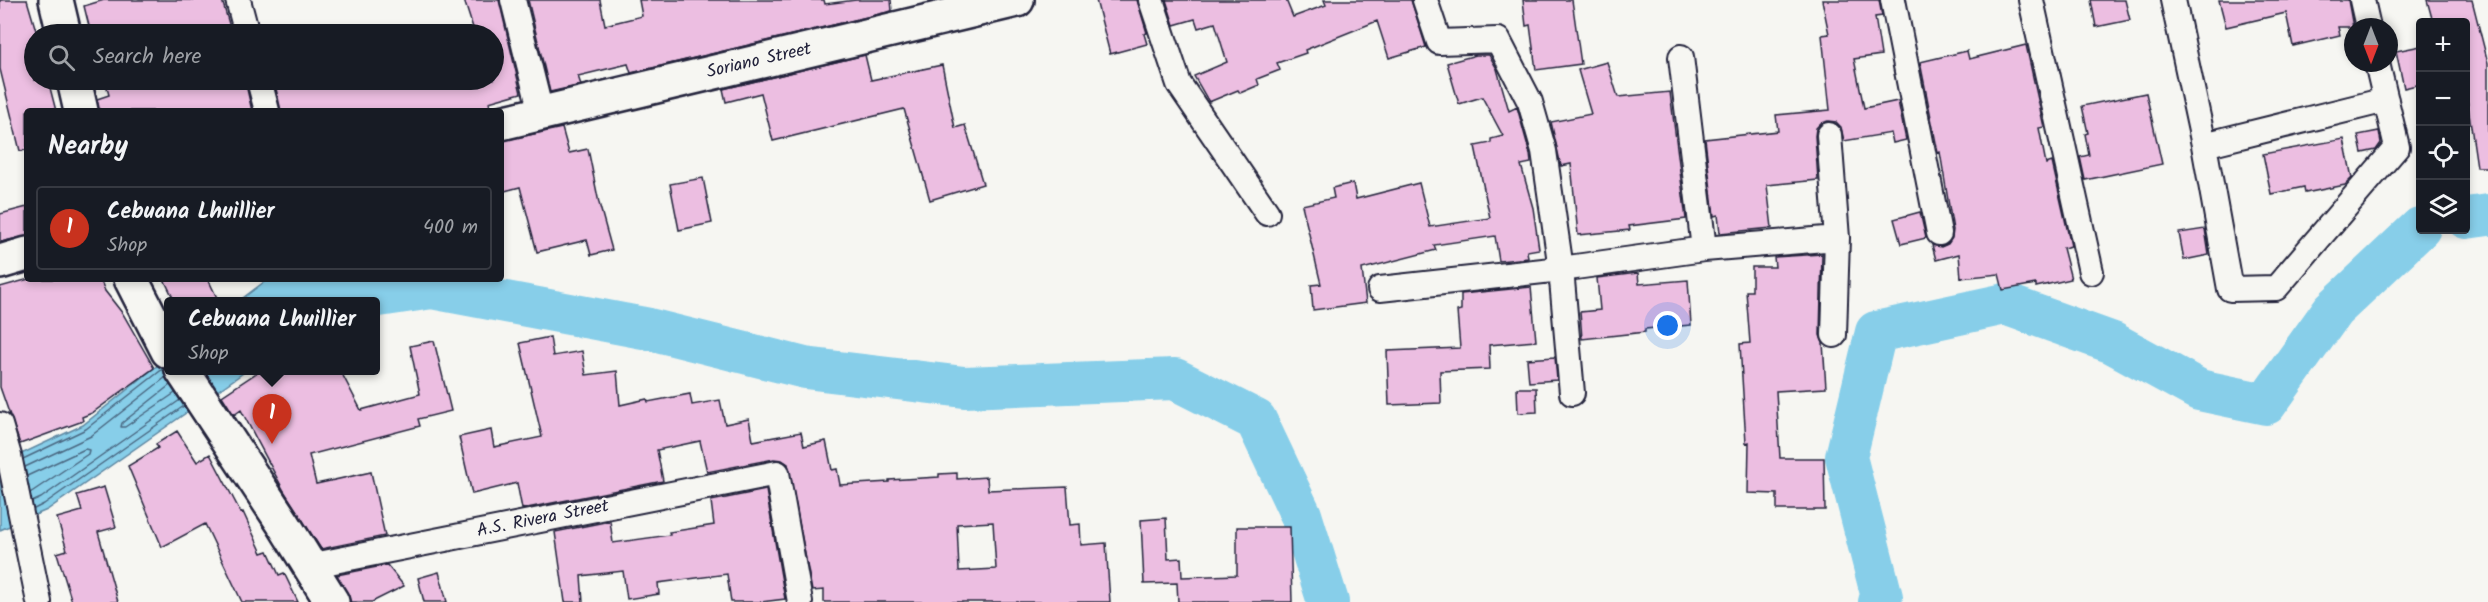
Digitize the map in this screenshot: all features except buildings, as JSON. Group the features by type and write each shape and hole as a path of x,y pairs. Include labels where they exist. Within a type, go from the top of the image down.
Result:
{"main road":[{"path":"56,0 62,24"},
{"name":"Soriano Street","path":"504,122 1017,0"},
{"path":"76,90 80,108"},
{"path":"0,262 24,255"},
{"path":"133,282 164,343"},
{"path":"185,375 332,602"}],"street":[{"path":"238,0 244,24"},
{"path":"513,0 541,113"},
{"path":"1151,0 1179,84 1267,213"},
{"path":"1425,0 1439,42 1498,40 1530,102 1544,151 1561,269 1572,393"},
{"path":"1893,0 1939,233"},
{"path":"2031,0 2091,272"},
{"path":"2173,0 2204,146 2230,289 2276,288 2397,147 2379,72"},
{"path":"2362,0 2366,18"},
{"path":"1681,57 1704,249"},
{"path":"262,90 266,108"},
{"path":"2204,146 2386,100"},
{"path":"1829,135 1837,238 1834,335"},
{"path":"1380,289 1561,269 1704,249 1837,238"},
{"path":"0,425 9,456 39,602"},
{"name":"A.S. Rivera Street","path":"309,566 777,472 800,602"}],"water":[{"path":"264,282 388,282 390,313 380,316 380,297 244,297"},
{"path":"164,360 164,375 240,375 47,510 0,530 0,464 83,425"}],"waterway":[{"path":"2470,217 2488,215"},
{"path":"1879,602 1882,597 1846,457 1876,332 2005,304 2113,343 2199,390 2266,404 2333,310 2416,232"},
{"path":"372,297 432,288 649,329 805,368 964,387 1175,379 1256,420 1301,515 1328,602"}],"place":[{"name":"Cebuana Lhuillier","path":"272,444"}]}
